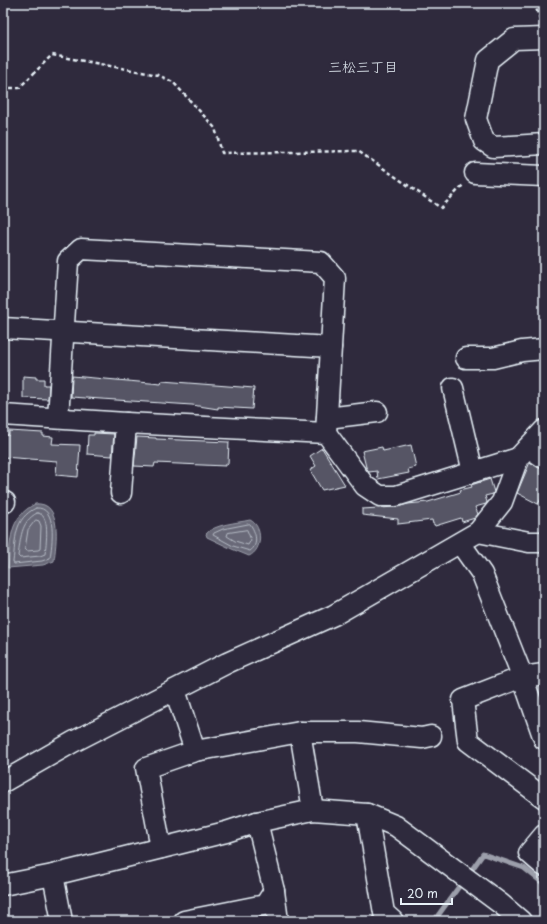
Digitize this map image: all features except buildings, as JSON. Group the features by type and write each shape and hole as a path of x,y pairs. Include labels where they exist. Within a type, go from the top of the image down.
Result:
{"street":[{"path":"543,31 514,39 488,60 476,119 484,141 493,147 544,144"},
{"path":"475,172 544,176"},
{"path":"58,418 68,261 81,249 321,262 335,278 327,425 365,486 380,496 396,496 530,455"},
{"path":"3,328 331,347"},
{"path":"466,358 493,358 522,351 544,349"},
{"path":"453,388 473,472"},
{"path":"3,415 126,423 327,425 377,412"},
{"path":"121,494 126,423"},
{"path":"3,782 73,742 227,663 334,614 478,532 502,502 544,430"},
{"path":"478,532 529,542 544,542"},
{"path":"460,543 482,574 522,677 544,739"},
{"path":"544,674 522,677 463,700 468,741 544,798"},
{"path":"175,690 195,751"},
{"path":"300,732 313,810"},
{"path":"161,848 146,768 195,751 300,732 358,732 422,738 431,736"},
{"path":"3,885 53,875 226,832 257,822 313,810 367,814 396,826 501,904 521,921"},
{"path":"367,814 384,913 393,921"},
{"path":"257,822 274,890 278,921"},
{"path":"544,835 529,853 544,866"},
{"path":"53,875 62,921"},
{"path":"184,921 264,905 274,890"}],"path":[{"path":"534,3 543,31"},
{"path":"3,88 19,88 52,55 158,74 173,82 215,128 222,153 358,151 441,208 475,172"}],"water":[{"path":"35,504 44,505 50,509 54,516 56,525 56,544 54,561 43,565 8,568 12,531 15,523 26,510"},
{"path":"250,520 257,527 260,538 257,549 249,556 207,537 206,534 214,528 226,524"}],"waterway":[{"path":"468,875 483,854 524,868 544,884"},
{"path":"434,921 463,881"}],"district":[{"name":"三松三丁目","path":"363,66"}]}
